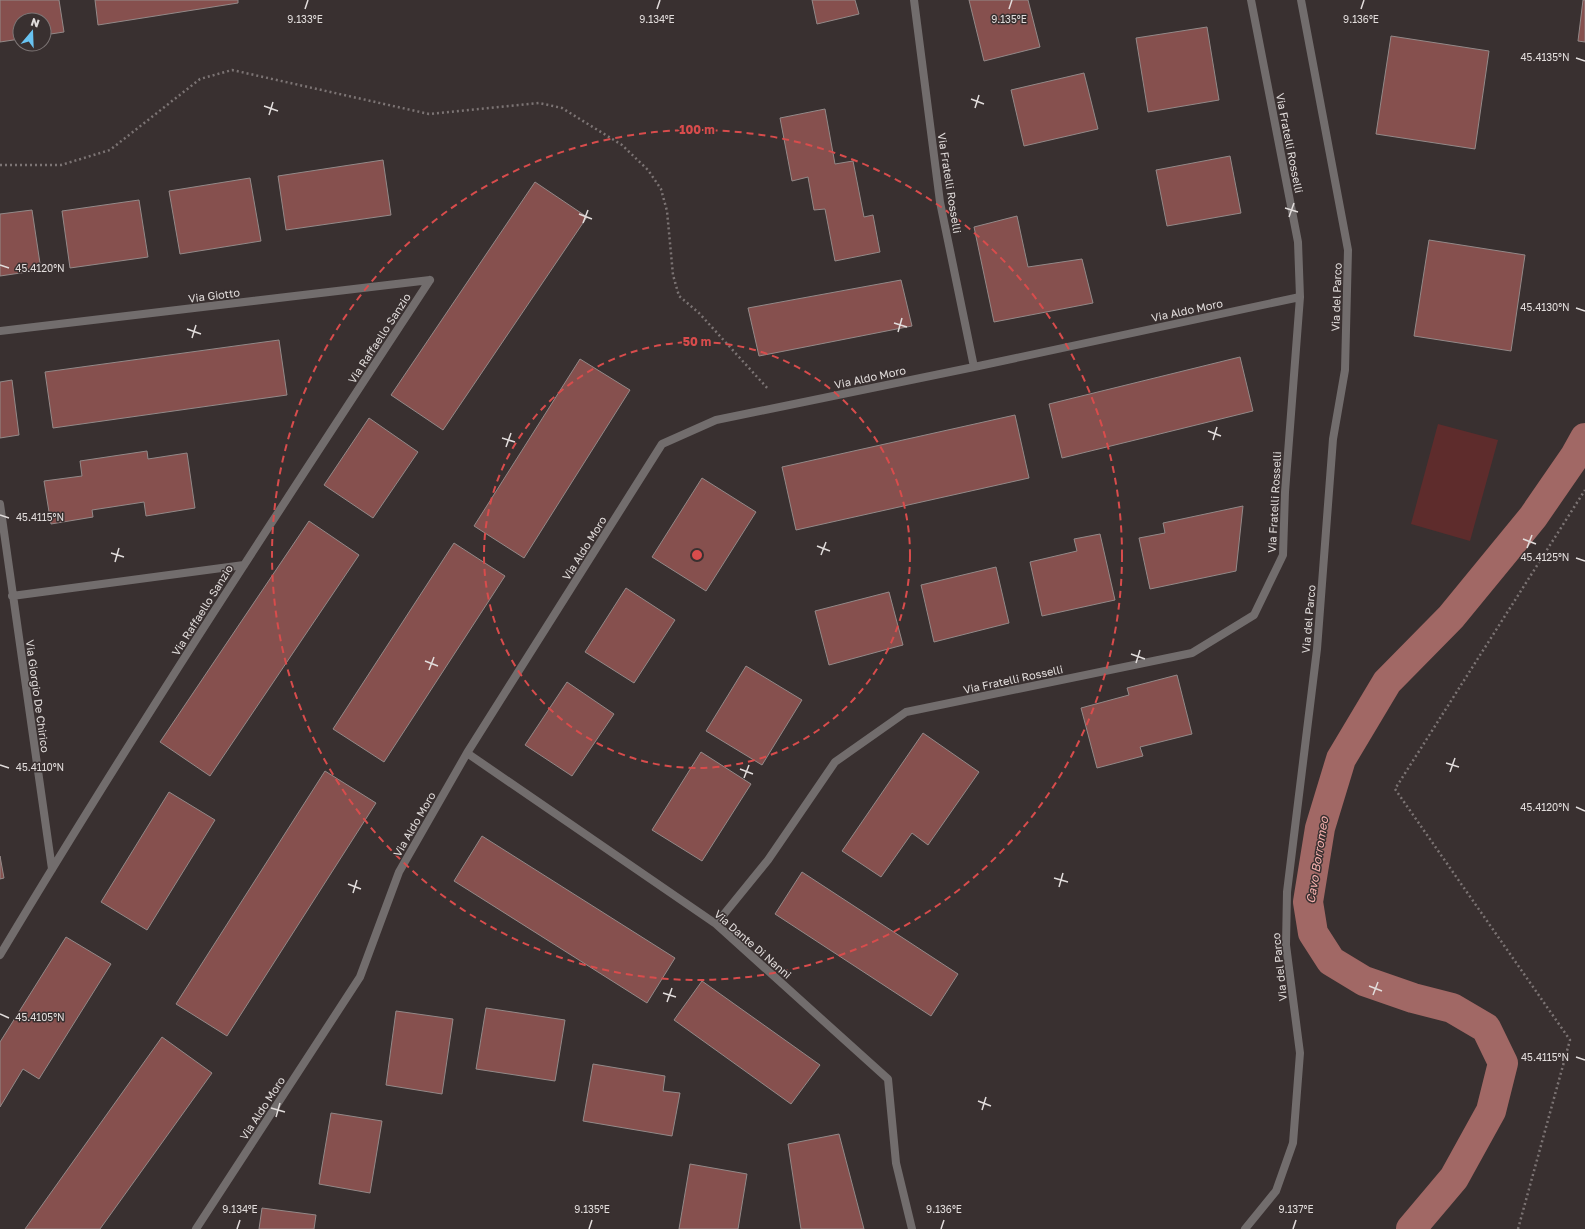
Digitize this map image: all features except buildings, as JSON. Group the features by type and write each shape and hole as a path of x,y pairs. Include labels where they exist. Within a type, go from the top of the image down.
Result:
{"street":[{"name":"Via Fratelli Rosselli","path":"914,0 940,202 974,367"},
{"name":"Via Fratelli Rosselli","path":"716,924 768,860 834,762 906,712 1192,653 1254,615 1283,555 1285,492 1300,297 1298,242 1251,0"},
{"name":"Via del Parco","path":"1245,1229 1276,1191 1293,1143 1300,1053 1286,945 1287,892 1317,648 1333,439 1344,370 1348,250 1301,0"},
{"name":"Via Giotto","path":"0,331 430,280"},
{"name":"Via Raffaello Sanzio","path":"0,956 52,869 244,565 430,280"},
{"name":"Via Aldo Moro","path":"196,1229 360,977 399,872 467,752 662,444 716,420 974,367 1300,297"},
{"name":"Via Giorgio De Chirico","path":"0,504 52,869"},
{"path":"12,596 244,565"},
{"name":"Via Dante Di Nanni","path":"467,752 716,924 888,1079 896,1163 912,1229"}],"path":[{"path":"0,165 61,165 110,150 200,79 232,70 429,114 539,103 562,108 622,145 648,170 661,189 667,211 673,275 679,296 699,313 784,406"},
{"path":"1518,1229 1570,1040 1395,789 1585,490"}],"shaded area":[{"path":"1438,424 1498,440 1470,541 1411,524"}],"waterway":[{"name":"Cavo Borromeo","path":"1411,1229 1454,1178 1491,1111 1503,1063 1486,1028 1452,1008 1413,998 1364,981 1331,961 1313,933 1308,902 1320,828 1341,759 1387,682 1451,617 1533,517 1575,456 1585,438"}]}
